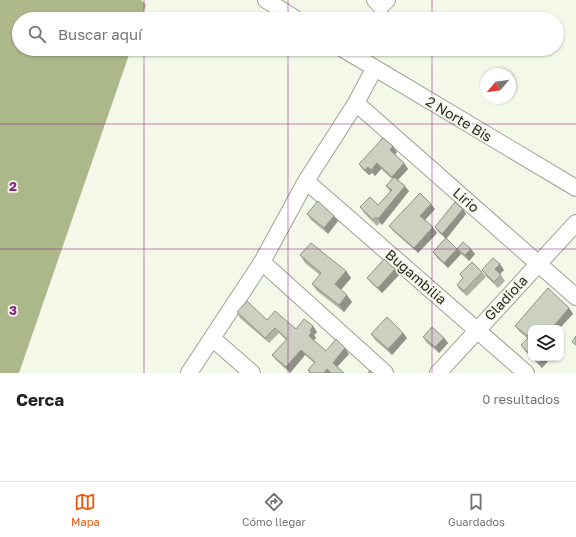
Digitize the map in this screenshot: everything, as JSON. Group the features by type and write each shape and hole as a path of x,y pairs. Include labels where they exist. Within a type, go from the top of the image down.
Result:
{"street":[{"path":"266,0 285,12"},
{"path":"375,0 381,6 387,0"},
{"name":"2 Norte Bis","path":"354,56 576,188"},
{"path":"189,373 262,262 306,181 356,103 374,69"},
{"name":"Lirio","path":"356,103 576,297"},
{"name":"Bugambilia","path":"306,181 526,373"},
{"name":"Gladiola","path":"438,373 576,223"},
{"path":"262,262 385,373"},
{"path":"212,338 252,373"}],"green space":[{"path":"0,0 141,0 146,5 144,12 12,12 12,56 129,56 19,373 0,373"}],"building":[{"path":"383,138 393,146 390,150 404,163 392,177 377,163 371,170 368,167 365,170 359,164"},
{"path":"394,177 405,186 378,219 376,217 373,220 360,207 370,197 378,205 392,190 386,186"},
{"path":"420,193 431,204 420,216 433,227 414,248 389,226"},
{"path":"318,201 334,216 324,228 307,214"},
{"path":"455,202 463,209 442,234 435,227"},
{"path":"446,238 457,249 444,263 433,252"},
{"path":"463,242 471,249 465,255 457,249"},
{"path":"311,243 346,271 335,284 347,295 339,305 312,284 321,273 300,255"},
{"path":"493,258 500,264 495,269 501,275 494,282 482,270"},
{"path":"384,259 395,269 378,288 367,278"},
{"path":"472,262 482,272 464,291 457,285 463,278 460,274"},
{"path":"548,288 569,308 555,325 528,325 528,336 515,326"},
{"path":"247,301 267,320 275,311 296,329 304,319 313,326 310,331 312,332 309,336 326,351 336,339 345,348 333,363 344,373 331,373 327,369 324,373 309,373 310,371 308,370 315,362 301,350 286,367 272,355 287,339 275,328 265,338 237,312"},
{"path":"387,317 403,333 388,349 371,334"},
{"path":"432,327 444,338 435,347 423,337"},
{"path":"576,336 576,345 572,342"},
{"path":"528,338 528,353 521,345"}]}
